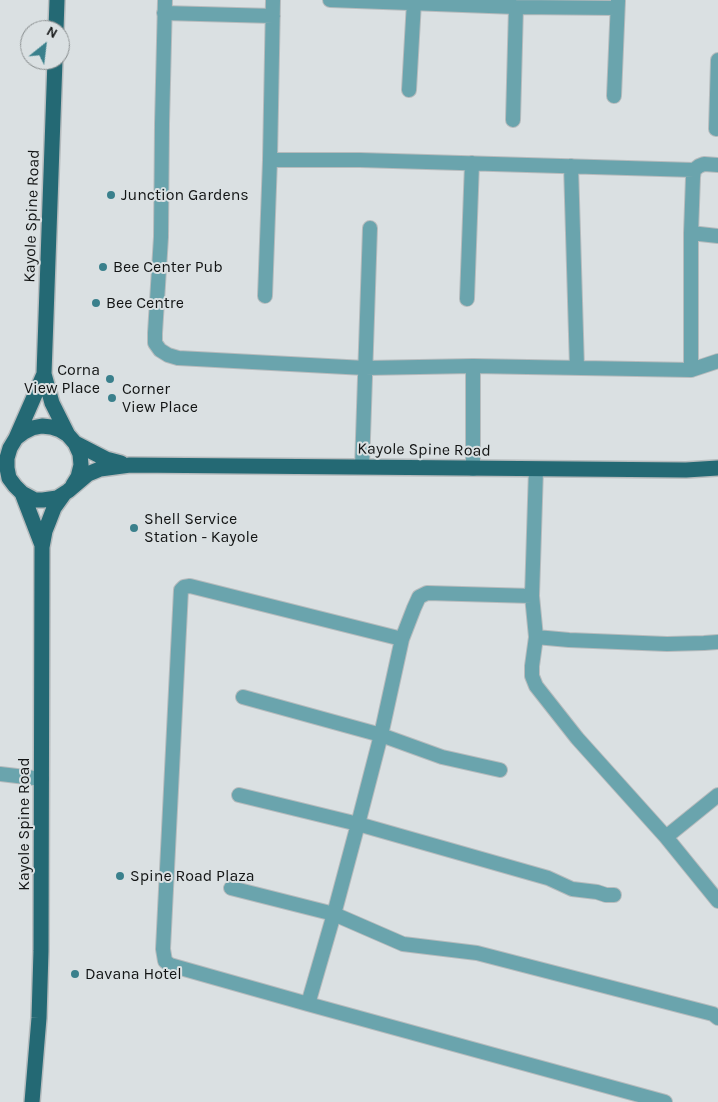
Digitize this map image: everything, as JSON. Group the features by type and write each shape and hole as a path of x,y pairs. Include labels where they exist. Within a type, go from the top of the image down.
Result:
{"main road":[{"path":"56,20 57,0"},
{"name":"Kayole Spine Road","path":"44,374 55,70"},
{"path":"42,547 48,521 54,508 78,477 81,466 80,454 52,403 44,374"},
{"path":"42,547 12,487 7,468 7,458 9,445 44,374"},
{"path":"9,445 24,432 32,428 51,427 60,430 71,439 106,459 130,465"},
{"path":"12,487 28,497 43,500 57,498 88,474 100,469 130,465"},
{"name":"Kayole Spine Road","path":"130,465 536,470 686,470 718,468"},
{"name":"Kayole Spine Road","path":"32,1102 39,1018 41,951 42,547"}],"street":[{"path":"265,296 273,0"},
{"path":"330,0 516,7 617,4 614,96"},
{"path":"409,90 414,2"},
{"path":"273,16 164,7 161,236 155,343 160,350 178,358 365,368 473,366 690,370 718,361"},
{"path":"513,120 516,7"},
{"path":"716,128 718,60"},
{"path":"270,160 360,160 694,170 704,164 718,165"},
{"path":"468,299 472,163"},
{"path":"571,166 577,368"},
{"path":"690,370 691,233 694,170"},
{"path":"362,467 370,228"},
{"path":"691,233 718,236"},
{"path":"473,366 473,469"},
{"path":"536,470 532,596 536,637 532,676 536,686 577,738 666,837 718,901"},
{"path":"402,639 190,586 184,587 181,590 164,939 166,960 170,965 665,1102"},
{"path":"308,1004 358,824 402,639 419,597 427,593 532,596"},
{"path":"536,637 667,644 718,642"},
{"path":"243,697 380,735 442,756 500,770"},
{"path":"0,774 42,779"},
{"path":"239,795 358,824 548,878 572,889 614,895"},
{"path":"666,837 718,795"},
{"path":"231,888 334,914 403,944 477,953 713,1014 718,1018"}],"place":[{"name":"Junction Gardens","path":"111,195"},
{"name":"Bee Center Pub","path":"103,267"},
{"name":"Bee Centre","path":"96,303"},
{"name":"Corna View Place","path":"110,379"},
{"name":"Corner View Place","path":"112,398"},
{"name":"Shell Service Station - Kayole","path":"134,528"},
{"name":"Spine Road Plaza","path":"120,876"},
{"name":"Davana Hotel","path":"75,974"}]}
